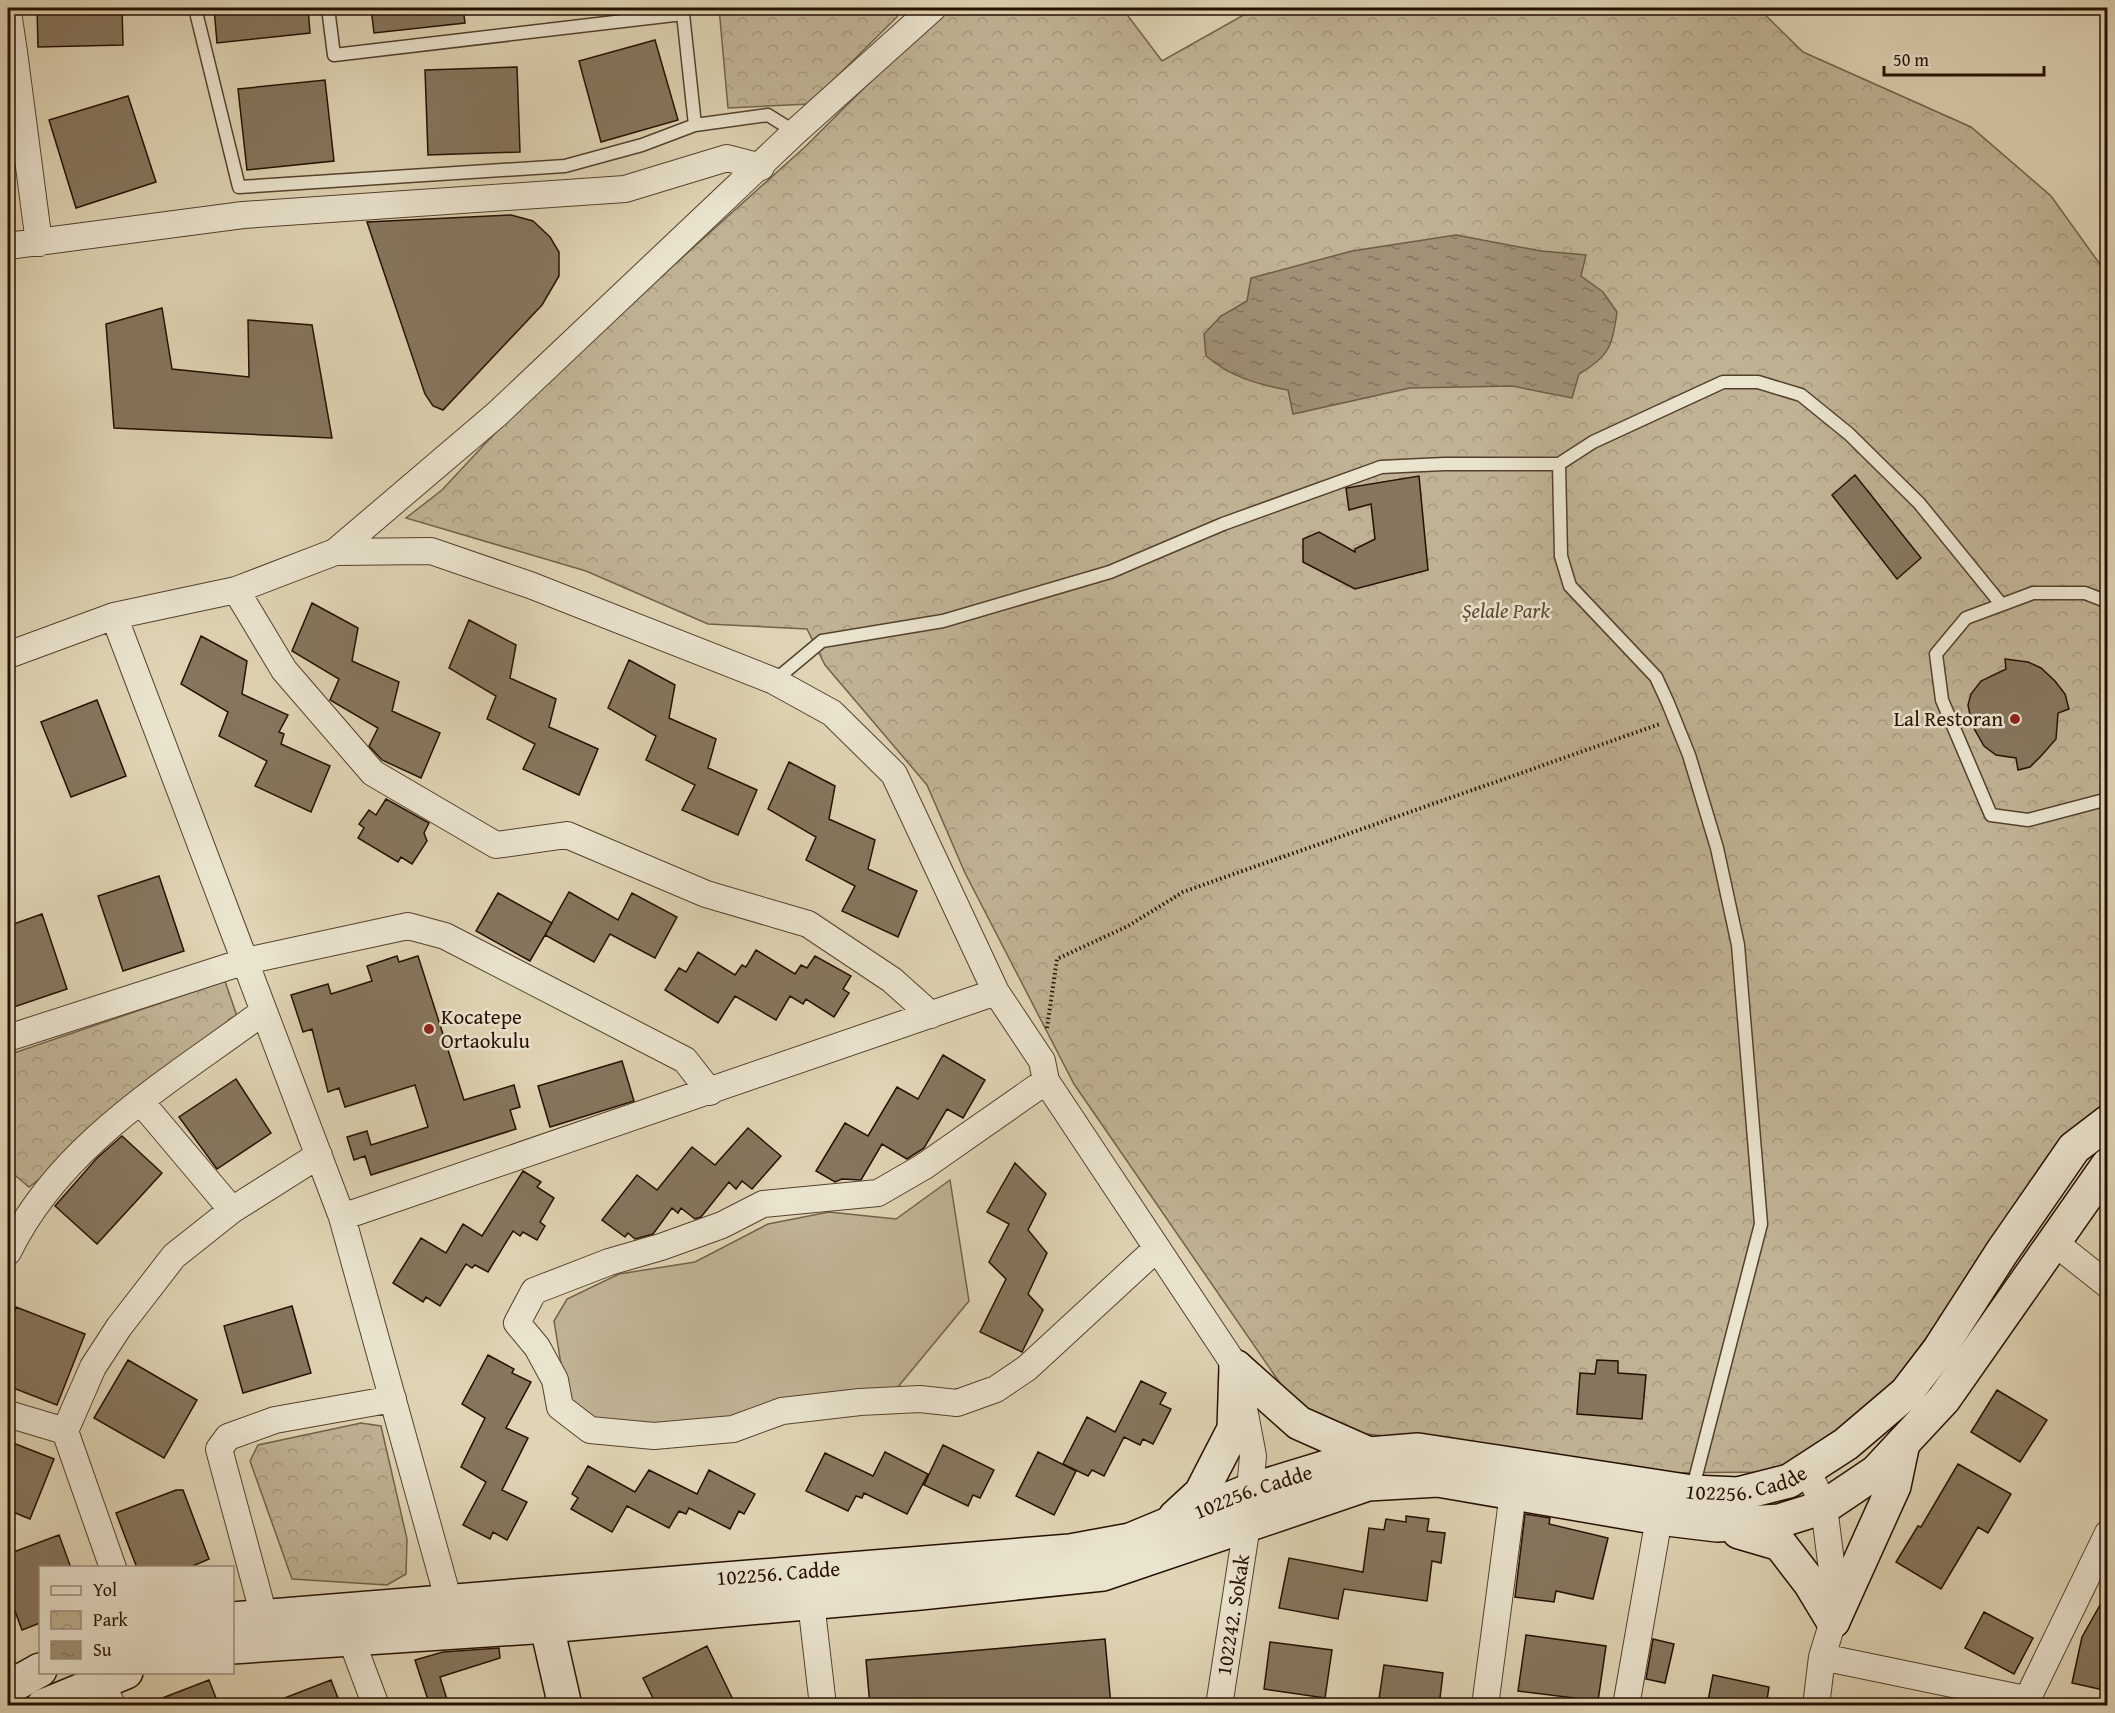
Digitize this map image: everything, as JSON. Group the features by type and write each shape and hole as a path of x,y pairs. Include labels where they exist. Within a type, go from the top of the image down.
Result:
{"street":[{"path":"8,655 114,616 236,590 335,552 497,414 761,167 795,132 933,8"},
{"path":"8,12 11,54 39,243"},
{"path":"8,246 243,215 625,189 728,158 761,167"},
{"path":"335,552 431,551 530,585 774,681 832,712 894,774 996,992 1156,1249 1236,1367 1299,1423 1369,1454"},
{"path":"236,590 284,670 373,773 495,845 567,835 706,894 808,924 892,980 931,1015"},
{"path":"114,616 342,1217 449,1602"},
{"path":"8,1038 246,961 408,926 445,936 685,1060 710,1092"},
{"path":"342,1217 996,992"},
{"path":"8,1252 21,1223 58,1174 99,1134 263,1012"},
{"path":"1044,1071 923,1167 878,1193 763,1204 722,1225 661,1247 609,1262 534,1292 517,1323 537,1347 555,1380 560,1407 590,1431 625,1436 654,1436 733,1429 782,1411 860,1402 920,1399 957,1403 996,1389 1027,1368 1156,1249"},
{"path":"141,1102 232,1210"},
{"name":"102256. Cadde","path":"248,1618 449,1602 539,1591 1070,1551 1130,1540 1248,1491 1369,1454 1418,1450 1692,1492 1738,1494 1789,1481 1846,1444 1906,1394 1939,1350 2002,1252 2074,1148 2108,1122"},
{"path":"112,1566 65,1431 93,1367 119,1327 174,1256 232,1210 319,1155"},
{"name":"102256. Cadde","path":"234,1647 547,1626 1103,1574 1368,1484 1437,1480 1659,1518 1717,1525 1779,1521 1824,1507 1876,1472 1944,1399 2108,1165"},
{"path":"2055,1243 2108,1285"},
{"path":"1168,1524 1201,1493 1234,1429 1236,1367"},
{"name":"102242. Sokak","path":"1219,1706 1246,1525 1253,1456 1236,1367"},
{"path":"248,1618 219,1449 228,1437 275,1420 393,1399"},
{"path":"8,1414 65,1431"},
{"path":"1816,1706 1822,1657 1833,1621 1894,1486 1903,1443"},
{"path":"1808,1469 1824,1507 1833,1578 1833,1621"},
{"path":"1485,1706 1513,1493"},
{"path":"1626,1706 1659,1518"},
{"path":"1717,1525 1780,1544 1810,1583 1833,1621"},
{"path":"1822,1657 2024,1702 2108,1533"},
{"path":"539,1591 566,1706"},
{"path":"811,1602 823,1706"},
{"path":"351,1639 376,1706"},
{"path":"8,1688 28,1673"},
{"path":"43,1706 113,1686"}],"lane":[{"path":"195,8 239,187 565,166 642,145 694,125 768,115 795,132"},
{"path":"328,8 334,55 683,15 694,125"},
{"path":"774,681 822,641 944,621 1110,572 1223,524 1382,467 1444,464 1559,464 1593,442 1723,382 1758,382 1801,395 1849,434 1918,503 2001,604"},
{"path":"1559,464 1561,556 1570,586 1656,678 1689,755 1717,848 1738,945 1761,1224 1692,1492"},
{"path":"2108,602 2085,593 2033,593 1966,618 1936,654 1942,700 1991,815 2028,820 2108,799"}],"path":[{"path":"1044,1071 1057,959 1128,926 1183,892 1675,719"}],"green space":[{"path":"719,8 898,8 897,17 809,104 728,108"},
{"name":"Şelale Park","path":"950,8 1122,8 1162,61 1256,8 1758,8 1803,52 1971,127 2051,196 2107,274 2107,1107 2065,1145 1895,1381 1811,1457 1768,1472 1649,1473 1609,1464 1352,1432 1293,1402 1074,1084 965,873 927,785 825,665 807,629 708,624 586,571 406,518 442,490 535,390 806,146 872,80"},
{"path":"225,981 241,1028 29,1187 16,1176 8,1178 8,1055"},
{"path":"950,1180 969,1301 897,1388 736,1420 622,1436 567,1401 554,1321 567,1299 619,1274 695,1262 768,1224 829,1212 896,1219"},
{"path":"361,1423 381,1426 407,1539 406,1574 387,1585 292,1579 250,1461 258,1445"}],"water":[{"path":"1456,235 1541,251 1586,255 1581,276 1603,292 1617,312 1608,349 1597,362 1579,374 1572,398 1512,386 1410,388 1293,414 1288,390 1244,379 1206,356 1204,334 1221,316 1247,301 1251,278 1352,251"}],"building":[{"path":"37,8 122,8 123,45 38,47"},
{"path":"214,8 308,8 310,33 217,43"},
{"path":"371,8 463,8 465,23 374,33"},
{"path":"655,40 678,120 601,142 579,61"},
{"path":"517,67 520,152 428,155 425,70"},
{"path":"325,80 334,161 247,170 238,89"},
{"path":"128,96 156,182 76,208 49,120"},
{"path":"511,215 533,221 550,237 559,252 559,276 542,305 443,410 433,406 425,394 367,222"},
{"path":"162,308 172,369 249,377 248,320 312,325 332,438 114,428 106,324"},
{"path":"1855,475 1921,558 1897,579 1832,495"},
{"path":"1419,476 1428,570 1355,589 1303,562 1303,539 1319,532 1355,552 1355,549 1375,539 1371,504 1349,510 1346,488"},
{"path":"312,603 358,628 352,661 399,682 392,711 440,733 421,778 382,760 369,746 378,728 330,700 339,679 292,651"},
{"path":"469,620 516,645 510,678 556,699 549,727 598,749 579,795 523,769 535,744 487,719 496,696 449,668"},
{"path":"201,636 247,661 242,694 288,715 279,732 284,734 281,744 330,766 311,812 255,786 267,761 219,736 228,712 181,684"},
{"name":"Lal Restoran","path":"2005,659 2028,662 2041,668 2065,694 2069,709 2058,713 2056,739 2030,767 2018,770 2016,758 1996,755 1984,746 1972,725 1968,705 1971,694 1981,681 2006,669"},
{"path":"629,660 675,685 669,718 716,739 708,768 757,790 738,835 682,810 695,785 646,760 656,736 608,708"},
{"path":"97,700 126,776 71,797 41,722"},
{"path":"789,762 835,786 829,819 875,840 868,869 917,891 898,937 842,911 855,886 806,860 816,837 768,809"},
{"path":"386,799 429,823 424,833 427,841 412,864 401,857 398,862 358,838 364,828 359,824 369,810 376,815"},
{"path":"159,876 184,951 123,971 98,896"},
{"path":"569,892 618,920 632,893 677,917 655,958 610,934 594,962 545,935"},
{"path":"498,893 552,923 530,961 476,931"},
{"path":"42,914 67,989 8,1009 8,926"},
{"path":"756,950 795,974 801,965 807,968 815,956 851,976 843,989 849,993 834,1017 806,999 803,1004 790,996 776,1020 735,996 718,1023 665,990 679,968 686,972 698,952 735,975 742,965 746,967"},
{"path":"397,956 399,962 418,956 464,1100 514,1085 520,1107 510,1110 516,1129 371,1175 365,1156 354,1160 347,1137 367,1131 371,1145 428,1127 415,1085 345,1107 339,1088 328,1092 312,1029 303,1032 291,995 328,984 331,994 372,981 367,966"},
{"path":"943,1055 985,1080 963,1118 947,1109 924,1148 907,1159 882,1144 861,1180 842,1179 835,1182 816,1171 845,1123 868,1136 897,1087 918,1099"},
{"path":"622,1061 634,1101 550,1127 538,1086"},
{"path":"236,1079 271,1133 217,1169 179,1117"},
{"path":"748,1128 781,1156 752,1189 742,1181 736,1189 729,1182 701,1217 695,1219 681,1208 678,1213 672,1208 653,1234 635,1239 628,1233 625,1237 602,1220 637,1175 657,1190 692,1147 715,1165"},
{"path":"122,1136 162,1173 97,1244 55,1206 97,1158"},
{"path":"1015,1163 1046,1194 1028,1230 1047,1253 1028,1294 1043,1310 1022,1352 980,1332 1006,1279 989,1262 1009,1224 987,1212"},
{"path":"523,1171 541,1182 537,1187 554,1198 540,1222 545,1226 537,1240 523,1232 520,1236 513,1231 488,1272 475,1265 472,1268 466,1264 440,1306 426,1297 423,1302 393,1283 421,1238 446,1253 463,1224 482,1236"},
{"path":"292,1306 311,1373 243,1393 224,1326"},
{"path":"16,1307 85,1334 57,1405 8,1386 8,1330"},
{"path":"488,1355 514,1369 512,1373 531,1382 506,1428 528,1438 502,1490 527,1502 507,1540 493,1532 490,1539 463,1525 486,1482 461,1467 485,1418 462,1404"},
{"path":"128,1360 197,1400 164,1458 94,1418"},
{"path":"1597,1360 1618,1361 1618,1373 1646,1375 1642,1419 1577,1414 1580,1373 1595,1374"},
{"path":"1141,1381 1166,1393 1160,1404 1171,1409 1153,1444 1143,1439 1140,1445 1124,1437 1104,1476 1092,1470 1088,1476 1063,1464 1087,1417 1115,1432"},
{"path":"1997,1390 2047,1420 2020,1462 1971,1432"},
{"path":"8,1441 54,1459 30,1519 8,1510"},
{"path":"943,1445 994,1470 980,1498 973,1495 968,1506 924,1485"},
{"path":"885,1452 928,1474 907,1514 864,1493 862,1498 856,1496 848,1511 806,1491 825,1453 873,1476"},
{"path":"1038,1452 1076,1471 1054,1515 1016,1496"},
{"path":"1958,1464 2011,1494 1988,1533 1978,1527 1941,1589 1896,1562 1918,1526 1921,1527"},
{"path":"588,1466 635,1492 649,1470 697,1494 709,1470 755,1494 744,1514 739,1511 730,1529 689,1508 686,1514 679,1511 669,1528 627,1506 612,1532 571,1509 578,1498 572,1494"},
{"path":"176,1490 183,1490 209,1559 193,1566 136,1566 116,1513"},
{"path":"1525,1514 1550,1518 1549,1524 1608,1538 1593,1599 1556,1591 1554,1602 1515,1597"},
{"path":"1406,1516 1429,1519 1427,1531 1445,1533 1441,1563 1432,1561 1427,1601 1344,1589 1338,1619 1279,1608 1289,1558 1363,1572 1369,1528 1384,1530 1386,1519 1406,1522"},
{"path":"59,1535 70,1566 39,1566 39,1623 22,1630 8,1592 8,1554"},
{"path":"2108,1591 2108,1691 2072,1683 2082,1637"},
{"path":"1984,1612 2033,1638 2014,1674 1965,1648"},
{"path":"1526,1635 1606,1646 1598,1701 1518,1691"},
{"path":"1105,1639 1111,1706 870,1706 866,1660"},
{"path":"1653,1639 1674,1644 1665,1683 1646,1679"},
{"path":"1270,1642 1332,1650 1325,1698 1264,1689"},
{"path":"707,1646 736,1706 657,1706 643,1678"},
{"path":"499,1648 500,1658 440,1677 449,1706 430,1706 415,1660 443,1652"},
{"path":"1384,1665 1443,1673 1439,1706 1378,1706"},
{"path":"1713,1675 1769,1687 1766,1706 1707,1706"},
{"path":"209,1680 219,1706 148,1706 147,1704"},
{"path":"331,1680 341,1706 269,1706 269,1704"}],"place":[{"name":"Lal Restoran","path":"2015,719"},
{"name":"Kocatepe Ortaokulu","path":"429,1029"}]}
